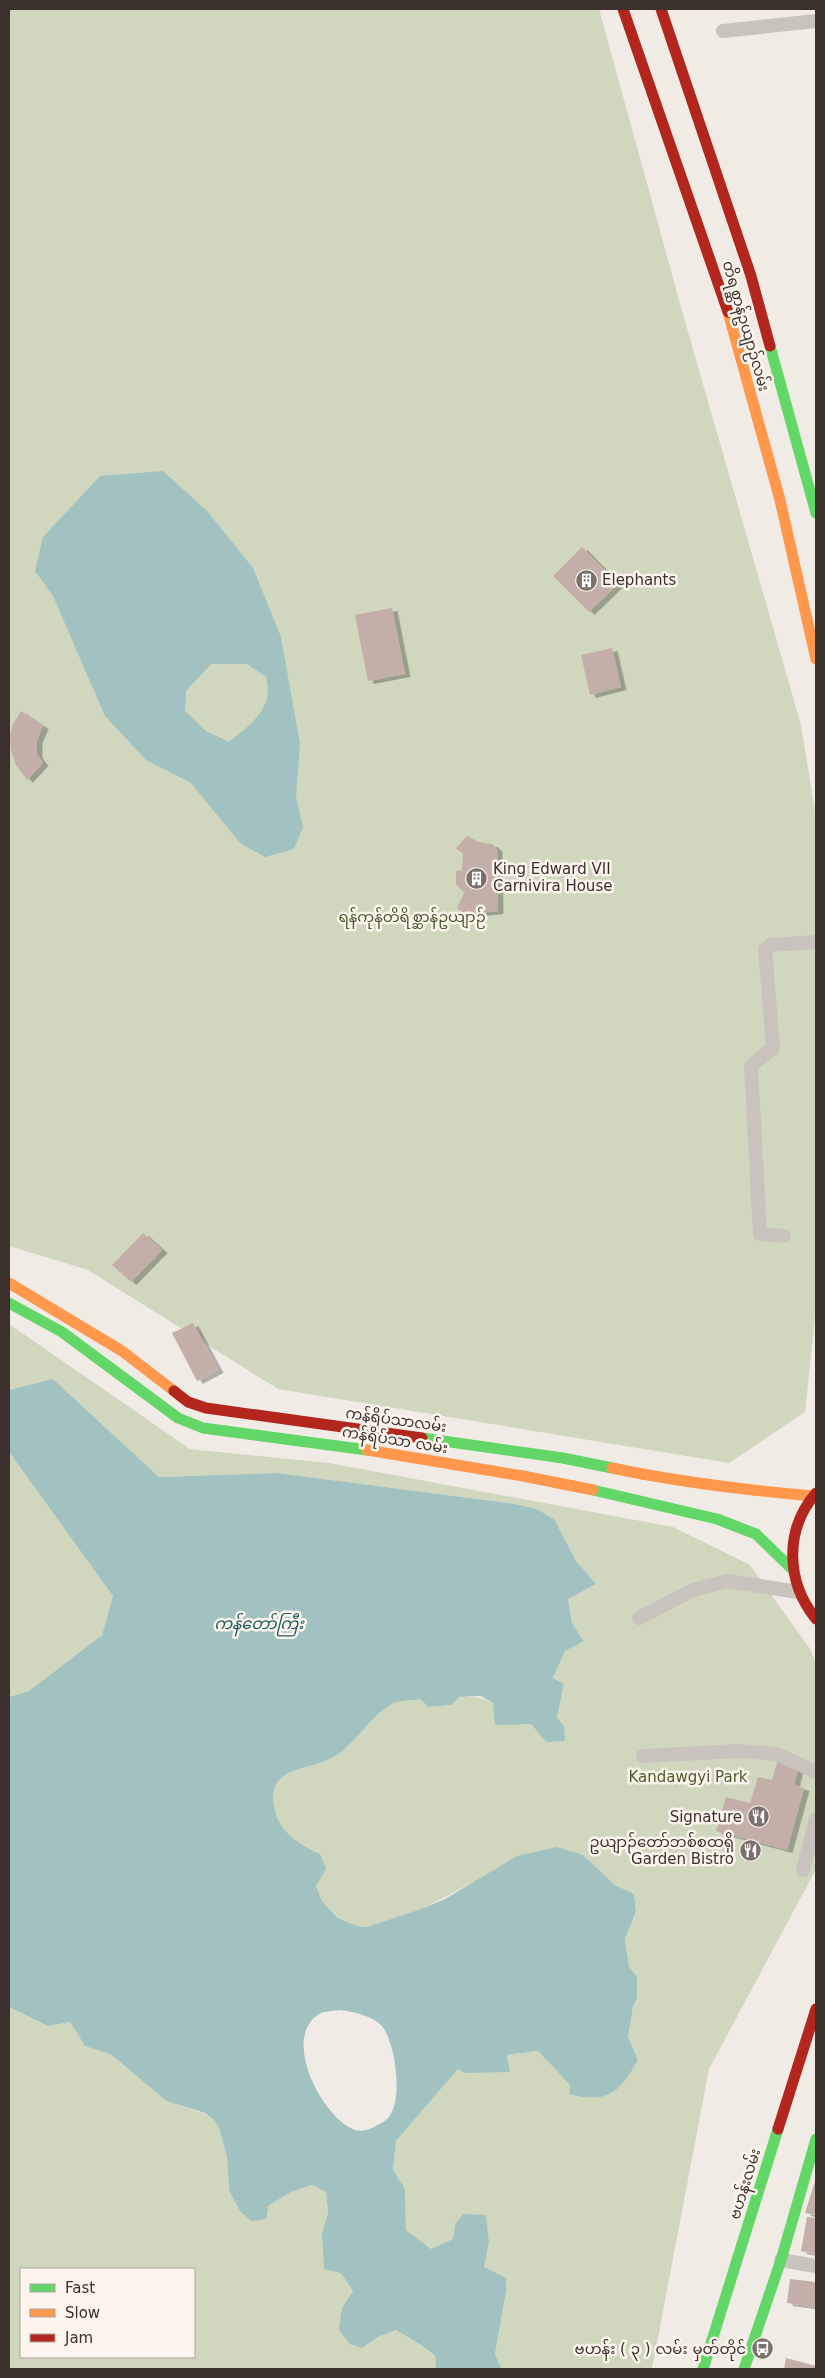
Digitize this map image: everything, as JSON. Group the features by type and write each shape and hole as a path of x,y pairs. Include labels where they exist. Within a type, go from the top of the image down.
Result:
{"main road":[{"name":"တိရစ္ဆာန်ဥယျာဉ်လမ်း","path":"623,9 723,295 780,500 816,659"},
{"name":"တိရစ္ဆာန်ဥယျာဉ်လမ်း","path":"661,9 751,276 816,513"},
{"name":"ကန်ရိပ်သာလမ်း","path":"9,1283 116,1347 188,1402 206,1408 563,1458 654,1477 744,1490 814,1494"},
{"name":"ကန်ရိပ်သာ လမ်း","path":"9,1303 62,1332 178,1418 203,1428 350,1448 523,1476 717,1518 756,1534 792,1569"},
{"path":"103,1362 116,1347"},
{"path":"814,1494 797,1524 792,1550 792,1569 798,1592 809,1612 816,1619"},
{"name":"ဗဟန်းလမ်း","path":"703,2369 816,2009"},
{"path":"744,2369 813,2161 816,2139"}],"street":[{"path":"723,31 816,21"},
{"path":"784,1236 760,1234 751,1066 773,1048 765,949 771,945 816,942"},
{"path":"640,1618 693,1590 728,1581 798,1592"},
{"path":"643,1756 739,1751 777,1754 816,1772"},
{"path":"802,1870 816,1819"},
{"path":"781,2260 816,2266"}],"green space":[{"name":"ရန်ကုန်တိရိစ္ဆာန်ဥယျာဉ်","path":"9,9 599,9 684,318 801,725 816,817 816,1308 805,1412 729,1463 278,1389 88,1270 9,1246"},
{"name":"Kandawgyi Park","path":"9,1324 190,1449 329,1463 673,1527 750,1565 810,1649 816,1663 816,1869 709,2069 652,2369 502,2369 495,2354 506,2292 484,2267 489,2243 455,2224 453,2239 431,2249 406,2230 405,2189 393,2170 396,2141 458,2069 510,2072 507,2055 538,2051 570,2085 569,2093 638,2060 628,2037 633,2007 637,1998 629,1967 625,1939 636,1911 634,1894 615,1885 583,1855 473,1882 424,1908 367,1927 357,1926 339,1918 322,1901 316,1886 320,1854 294,1839 283,1828 276,1814 273,1797 276,1785 282,1777 328,1760 340,1753 383,1710 393,1703 400,1701 420,1699 430,1707 452,1705 458,1697 484,1699 496,1706 515,1724 531,1724 546,1742 557,1718 564,1684 553,1678 565,1651 584,1640 572,1623 568,1599 595,1584 576,1561 554,1519 537,1509 515,1504 277,1473 159,1477 53,1379 9,1390"},
{"path":"9,1452 113,1596 102,1635 29,1691 9,1697"},
{"path":"9,2007 48,2026 70,2022 85,2046 112,2055 166,2101 205,2114 214,2120 219,2128 227,2157 229,2190 268,2206 291,2192 312,2185 326,2192 328,2213 322,2233 341,2273 353,2291 342,2308 362,2348 378,2337 396,2330 421,2345 435,2357 436,2369 9,2369"}],"water":[{"path":"163,471 207,511 253,568 281,637 300,744 296,797 303,827 294,849 265,857 240,843 191,783 146,760 105,716 53,596 35,571 43,537 100,476","holes":["211,664 247,664 266,677 267,698 253,722 229,742 206,731 185,711 186,691"]},
{"name":"ကန်တော်ကြီး","path":"53,1379 159,1477 277,1473 515,1504 537,1509 554,1519 576,1561 596,1584 568,1599 572,1623 584,1641 565,1651 553,1678 564,1684 557,1718 564,1726 565,1741 546,1742 531,1724 495,1725 493,1703 481,1696 459,1697 452,1705 429,1707 420,1699 400,1701 393,1703 383,1710 340,1753 328,1760 282,1777 276,1785 273,1797 276,1814 283,1828 294,1839 320,1854 326,1869 316,1886 322,1901 338,1918 357,1926 367,1927 424,1908 445,1899 517,1856 557,1847 583,1855 615,1885 634,1894 636,1911 625,1939 629,1967 637,1977 637,1998 633,2007 628,2037 638,2060 625,2081 611,2093 603,2096 594,2098 582,2097 569,2094 570,2085 538,2051 507,2055 510,2072 465,2073 458,2069 396,2141 393,2170 405,2189 406,2230 431,2249 453,2239 455,2224 463,2214 486,2215 489,2243 484,2267 506,2278 506,2292 495,2354 502,2369 436,2369 435,2356 396,2330 378,2337 362,2348 350,2344 339,2330 342,2308 353,2291 341,2273 324,2269 322,2233 328,2213 326,2192 312,2185 291,2192 268,2206 266,2219 251,2221 240,2211 229,2190 227,2157 219,2128 214,2120 205,2113 166,2101 112,2055 85,2046 70,2022 48,2026 9,2007 9,1697 29,1691 102,1635 113,1596 9,1452 9,1390","holes":["340,2010 356,2013 378,2022 387,2035 395,2061 395,2104 390,2115 377,2126 362,2131 355,2130 342,2122 330,2110 319,2094 310,2075 305,2057 304,2039 309,2024 321,2013"]}],"building":[{"name":"Elephants","path":"582,547 618,584 589,612 553,576"},
{"path":"392,608 405,674 368,681 355,615"},
{"path":"612,648 621,687 590,695 581,655"},
{"path":"21,711 43,726 37,740 37,755 43,763 27,780 16,765 11,750 10,737 13,724"},
{"name":"King Edward VII Carnivira House","path":"467,836 478,842 492,844 497,849 498,911 471,914 469,918 457,908 464,893 456,884 456,871 462,870 463,854 456,848"},
{"path":"143,1233 162,1250 131,1282 112,1265"},
{"path":"193,1323 218,1370 197,1381 172,1333"},
{"name":"Signature","path":"778,1759 799,1765 794,1785 804,1788 787,1850 716,1831 726,1797 750,1803 758,1777 772,1780"},
{"path":"816,2178 816,2215 805,2213"},
{"path":"807,2217 816,2218 816,2254 801,2251"},
{"path":"790,2279 816,2282 816,2307 787,2303"},
{"path":"786,2358 816,2366 816,2369 784,2369"}],"traffic: fast":[{"path":"770,346 816,513"},
{"path":"9,1303 62,1332 178,1418 203,1428 367,1450"},
{"path":"422,1438 563,1458 612,1468"},
{"path":"593,1490 717,1519 756,1534 792,1569"},
{"path":"703,2369 778,2129"},
{"path":"744,2369 781,2260 816,2139"}],"traffic: slow":[{"path":"728,312 780,500 816,659"},
{"path":"9,1283 122,1351 174,1391"},
{"path":"367,1450 523,1476 593,1490"},
{"path":"612,1468 712,1485 813,1496"}],"traffic: jam":[{"path":"623,9 728,312"},
{"path":"661,9 751,276 770,346"},
{"path":"174,1391 188,1402 206,1408 422,1438"},
{"path":"816,1493 798,1523 794,1539 793,1556 794,1573 799,1589 816,1619"},
{"path":"778,2129 816,2009"}],"place":[{"name":"Elephants","path":"586,580"},
{"name":"King Edward VII Carnivira House","path":"477,878"},
{"name":"Signature","path":"758,1817"},
{"name":"ဥယျာဉ်တော်ဘစ်စထရို Garden Bistro","path":"750,1851"},
{"name":"ဗဟန်း ( ၃ ) လမ်း မှတ်တိုင်","path":"762,2349"}]}
